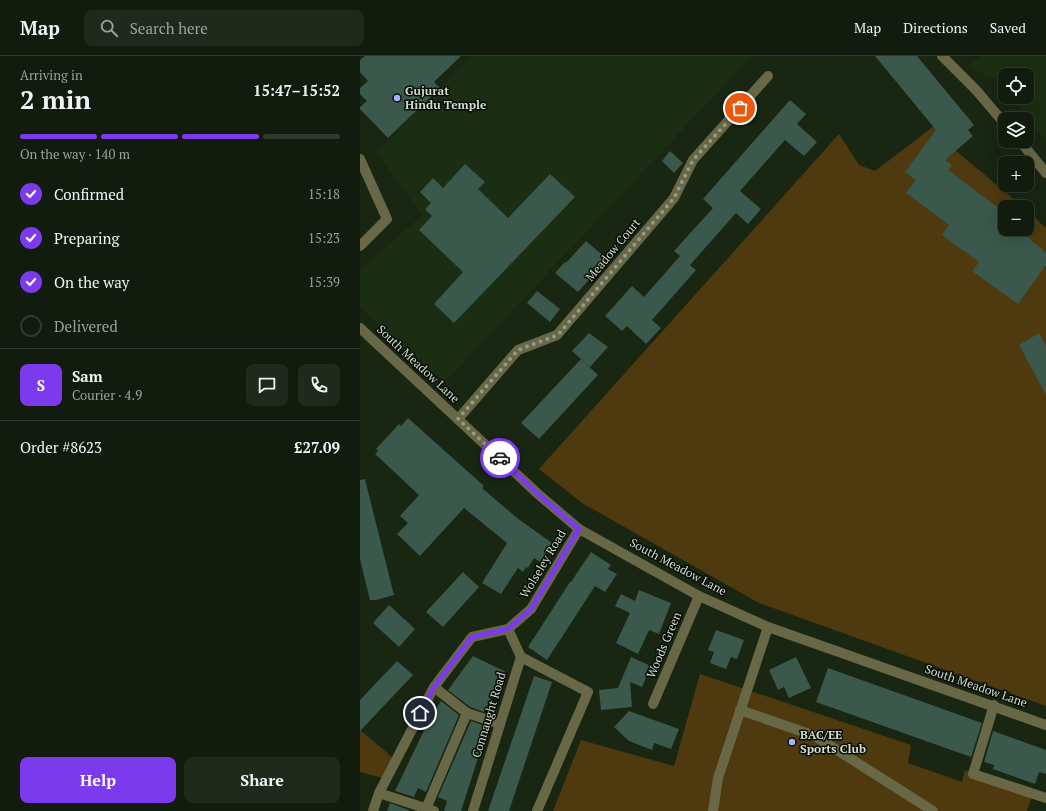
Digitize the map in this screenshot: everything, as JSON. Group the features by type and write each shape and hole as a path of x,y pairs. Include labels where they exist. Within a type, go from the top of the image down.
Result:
{"street":[{"path":"942,56 976,90 998,116"},
{"name":"Meadow Court","path":"458,419 518,350 558,335 674,198 693,160 768,76"},
{"path":"1026,148 1046,172"},
{"path":"360,159 386,219 360,246"},
{"name":"South Meadow Lane","path":"360,328 538,494 579,529 699,596 768,627 994,705 1046,725"},
{"name":"Wolseley Road","path":"373,811 379,792 434,687 472,637 508,629 531,609 579,529"},
{"name":"Woods Green","path":"653,704 699,596"},
{"path":"713,811 718,778 768,627"},
{"path":"508,629 521,657 588,692 537,811"},
{"name":"Connaught Road","path":"473,811 521,657"},
{"path":"434,687 466,713 500,724"},
{"path":"994,705 973,774 1046,798"},
{"path":"740,710 815,736 933,811"},
{"path":"379,792 428,810 466,713"}],"shaded area":[{"path":"473,56 748,56 750,58 444,383 360,308 360,270 422,215 376,152"},
{"path":"980,56 1046,56 1046,140 1034,126 1034,112 1023,112 1016,104 1034,104 1034,68 998,68 998,81 996,79 967,67"},
{"path":"934,126 955,150 998,186 998,192 1005,192 1015,200 998,200 998,236 1034,236 1034,217 1046,228 1046,706 759,603 582,503 539,469 839,134 859,165 875,171"},
{"name":"BAC/EE Sports Club","path":"700,674 911,745 908,763 962,782 965,770 977,776 1037,795 1031,799 1027,811 553,811 581,740 674,766"},
{"path":"360,730 392,757 383,778 360,772"}],"building":[{"name":"Gujurat Hindu Temple","path":"365,56 461,56 434,82 440,88 388,138 360,109 360,107 367,101 360,94 360,88 368,81 360,72 360,60"},
{"path":"875,56 917,56 974,125 968,130 973,136 945,160 952,165 948,170 998,208 998,236 1027,236 1046,253 1046,265 1018,304 972,271 979,262 942,235 949,225 906,193 916,180 905,172 936,130"},
{"path":"790,100 806,114 797,124 817,142 804,156 785,140 740,191 761,209 748,224 736,213 690,265 696,270 652,320 661,328 646,344 627,326 622,331 605,316 632,286 644,297 680,256 674,251 713,208 703,199"},
{"path":"670,151 683,163 674,173 662,161"},
{"path":"465,164 485,182 478,189 508,218 550,174 575,197 454,323 434,304 463,272 419,230 432,216 425,209 431,203 420,192 433,178 443,188"},
{"path":"586,241 607,259 578,292 555,273"},
{"path":"537,291 560,309 550,322 527,303"},
{"path":"589,333 608,347 590,367 572,351"},
{"path":"1039,333 1046,346 1046,395 1019,345"},
{"path":"581,359 598,375 539,439 521,423"},
{"path":"408,418 484,486 482,488 517,518 552,543 540,562 534,558 528,568 526,567 523,572 518,568 501,594 482,583 507,543 464,508 420,556 397,534 408,523 400,516 419,495 375,454 378,451 376,449 399,424 401,426"},
{"path":"365,479 394,595 376,600 370,600 360,559 360,480"},
{"path":"591,552 611,565 608,569 617,574 605,592 595,586 547,660 528,647"},
{"path":"463,572 479,587 443,627 426,612"},
{"path":"639,590 671,603 659,634 649,630 638,654 616,643 630,613 615,606 621,594 635,601"},
{"path":"389,605 415,629 399,647 373,623"},
{"path":"716,630 744,640 737,659 731,657 726,669 710,663 714,652 708,650"},
{"path":"473,656 506,672 497,696 493,694 484,712 470,707 448,690"},
{"path":"631,657 651,666 642,687 630,682 632,707 601,710 599,690 618,688"},
{"path":"796,657 811,688 789,698 784,687 778,690 769,670"},
{"path":"397,661 413,675 360,731 360,700"},
{"path":"828,668 982,723 971,757 816,702"},
{"path":"534,676 552,682 509,811 488,811"},
{"path":"441,701 459,715 426,792 418,788 414,797 395,791 429,720"},
{"path":"629,711 679,729 671,749 654,743 652,750 629,741 614,727"},
{"path":"471,721 488,727 461,811 444,811 447,801 438,797"},
{"path":"993,731 1046,750 1046,774 1039,772 1035,784 993,769 994,765 984,762"},
{"path":"390,803 409,810 387,811"}],"way so far":[{"path":"500,458 458,419 518,350 558,335 674,198 693,160 740,108"}],"place":[{"name":"Gujurat Hindu Temple","path":"397,98"},
{"name":"BAC/EE Sports Club","path":"792,742"}],"route":[{"path":"420,713 434,687 472,637 508,629 531,609 579,529 538,494 500,458"}]}
